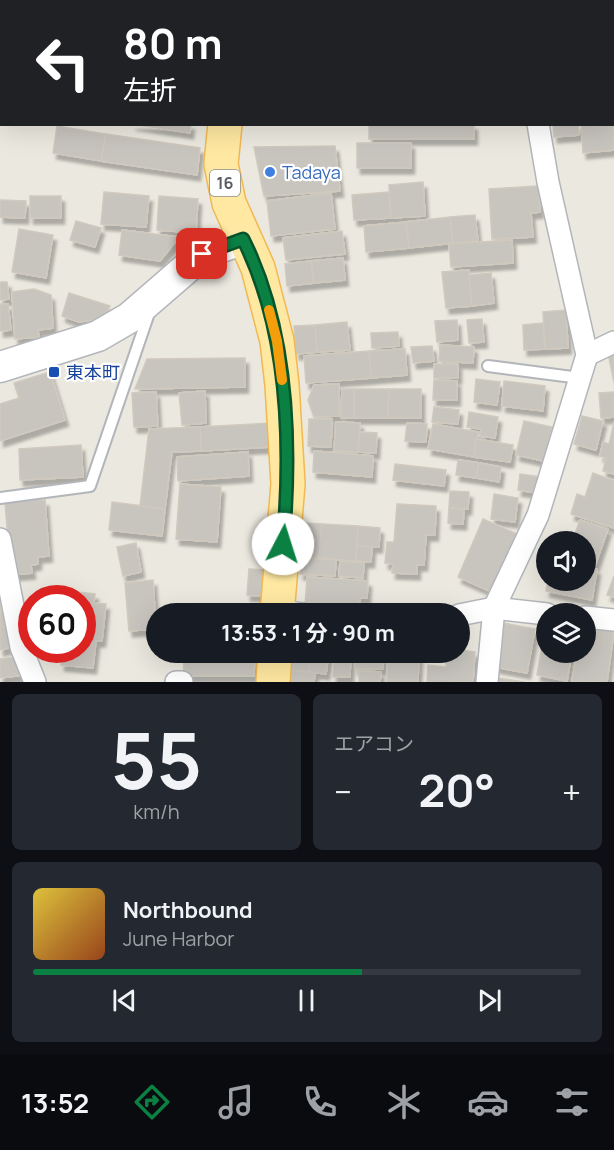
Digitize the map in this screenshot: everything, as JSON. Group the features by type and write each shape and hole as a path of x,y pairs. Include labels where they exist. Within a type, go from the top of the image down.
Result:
{"main road":[{"name":"16","path":"225,126 221,164 229,203 243,239 258,268 277,341 288,484 286,603"},
{"path":"273,682 274,663"}],"street":[{"path":"487,682 494,608 538,515 587,355 538,126"},
{"path":"0,367 98,336 129,318 202,254 243,239"},
{"path":"587,355 614,342"},
{"path":"0,539 21,647 36,682"},
{"path":"470,613 494,608 536,613"},
{"path":"596,618 614,620"},
{"path":"176,682 182,682"}],"lane":[{"path":"0,498 90,486 155,295"},
{"path":"488,366 580,378"}],"building":[{"path":"57,126 106,134 101,161 53,153"},
{"path":"145,126 191,126 190,133"},
{"path":"369,126 474,126 474,139 369,139"},
{"path":"553,126 578,126 579,135 554,137"},
{"path":"581,126 614,126 614,150 583,153"},
{"path":"106,134 200,148 197,175 101,161"},
{"path":"357,143 411,143 411,168 357,168"},
{"path":"335,146 340,191 264,196 254,147"},
{"path":"423,182 425,216 391,218 389,185"},
{"path":"538,186 540,212 531,213 533,237 492,239 489,189"},
{"path":"104,192 149,196 146,227 101,224"},
{"path":"389,192 391,218 354,220 352,195"},
{"path":"331,193 335,229 271,236 267,201"},
{"path":"30,196 61,196 61,218 30,218"},
{"path":"159,196 198,199 196,233 157,230"},
{"path":"0,200 26,201 25,218 0,217"},
{"path":"475,215 478,241 453,243 450,217"},
{"path":"450,217 453,243 409,248 406,222"},
{"path":"76,221 101,228 95,247 70,240"},
{"path":"406,222 409,248 366,252 364,226"},
{"path":"19,229 53,235 46,278 12,272"},
{"path":"122,230 179,237 160,261 119,255"},
{"path":"342,231 345,254 286,260 283,238"},
{"path":"512,240 513,263 451,267 449,244"},
{"path":"343,258 345,280 314,283 311,261"},
{"path":"311,261 314,283 287,286 285,264"},
{"path":"469,270 472,306 446,308 442,272"},
{"path":"491,273 494,303 472,306 469,275"},
{"path":"0,282 7,282 9,299 0,300"},
{"path":"34,289 51,295 53,328 38,330 39,337 15,339 12,292"},
{"path":"69,293 110,306 105,314 93,320 79,322 62,316"},
{"path":"0,304 8,304 11,330 0,331"},
{"path":"566,310 568,348 545,349 543,312"},
{"path":"482,319 484,342 469,343 467,320"},
{"path":"457,320 458,340 437,342 435,321"},
{"path":"347,322 350,350 317,352 315,325"},
{"path":"543,323 545,349 524,350 523,325"},
{"path":"315,325 317,352 296,354 294,326"},
{"path":"398,332 399,346 372,348 371,333"},
{"path":"440,345 474,347 473,363 439,361"},
{"path":"432,346 434,361 413,363 411,347"},
{"path":"405,349 407,375 371,378 369,351"},
{"path":"369,351 371,378 306,383 304,356"},
{"path":"614,352 614,382 608,353"},
{"path":"245,358 245,387 135,389 147,359"},
{"path":"434,364 458,364 458,378 434,378"},
{"path":"50,372 65,420 0,441 0,404 19,398 14,383"},
{"path":"476,379 500,382 497,405 474,402"},
{"path":"434,380 457,381 457,400 433,400"},
{"path":"504,381 545,386 543,411 502,406"},
{"path":"339,384 339,416 314,417 308,400 314,385"},
{"path":"342,389 354,389 354,418 341,418"},
{"path":"354,389 389,389 388,418 354,418"},
{"path":"389,389 421,389 421,418 388,418"},
{"path":"205,391 206,423 182,425 179,393"},
{"path":"156,392 158,426 134,427 132,393"},
{"path":"614,392 614,417 601,418 599,393"},
{"path":"434,407 459,410 458,424 432,422"},
{"path":"469,412 498,417 495,438 480,436 481,429 467,427"},
{"path":"582,416 603,421 596,450 574,444"},
{"path":"309,419 332,419 331,447 308,446"},
{"path":"524,421 552,427 544,461 516,455"},
{"path":"336,422 360,423 358,452 334,451"},
{"path":"614,422 614,474 603,471 606,458 600,456 603,442 609,444"},
{"path":"270,423 271,447 201,451 200,427"},
{"path":"407,423 427,424 426,442 405,441"},
{"path":"433,424 478,432 474,457 428,449"},
{"path":"200,427 201,451 172,452 165,509 140,506 149,429"},
{"path":"360,432 377,433 376,453 358,452"},
{"path":"476,439 513,445 510,462 474,457"},
{"path":"81,445 83,477 20,480 19,449"},
{"path":"314,451 373,456 372,477 313,472"},
{"path":"248,452 249,476 178,481 177,457"},
{"path":"458,460 479,463 476,478 456,475"},
{"path":"479,463 501,467 499,482 476,478"},
{"path":"395,464 446,470 444,486 393,480"},
{"path":"593,473 614,481 614,528 571,514 577,494 585,497"},
{"path":"520,474 540,477 537,493 518,490"},
{"path":"180,484 221,487 217,542 176,539"},
{"path":"450,491 469,492 468,509 449,508"},
{"path":"494,494 518,498 515,522 491,519"},
{"path":"45,500 49,556 38,557 38,564 31,565 32,573 11,575 5,503"},
{"path":"112,502 165,509 162,536 109,530"},
{"path":"397,504 436,506 435,535 426,535 424,565 417,565 417,574 392,573 393,564 385,563 387,542 394,542"},
{"path":"449,508 464,509 463,524 448,523"},
{"path":"483,519 519,535 494,593 458,577"},
{"path":"580,520 608,529 596,563 596,531 576,531"},
{"path":"304,523 322,524 319,558 302,558"},
{"path":"322,524 358,526 356,561 319,558"},
{"path":"358,526 380,528 379,547 357,546"},
{"path":"136,543 141,572 123,576 117,547"},
{"path":"357,546 372,547 371,562 356,561"},
{"path":"302,558 336,560 335,576 300,574"},
{"path":"340,561 364,563 363,578 339,576"},
{"path":"249,569 267,570 265,596 247,595"},
{"path":"614,576 614,597 607,595"},
{"path":"307,577 368,581 367,598 360,598 360,603 305,603"},
{"path":"153,580 154,603 146,603 146,630 129,631 125,583"},
{"path":"546,591 593,591 592,600"},
{"path":"96,603 106,604 102,641 96,641"},
{"path":"0,604 5,626 0,627"},
{"path":"503,623 535,629 527,673 495,667"},
{"path":"12,625 17,646 0,650 0,627"},
{"path":"596,628 614,631 607,682 572,681 575,663 596,663"},
{"path":"470,651 475,652 473,682 427,682 428,665 446,667 446,663 470,663"},
{"path":"18,657 18,663 23,663 24,675 0,678 0,659"},
{"path":"61,663 94,663 93,668 61,665"},
{"path":"183,663 255,663 254,676 184,676"},
{"path":"291,663 309,663 309,672 290,670"},
{"path":"309,663 328,663 326,674 309,672"},
{"path":"334,663 351,663 350,677 333,677"},
{"path":"355,663 383,663 383,669 355,669"},
{"path":"388,663 419,663 418,682 387,682"},
{"path":"539,663 570,663 567,681 537,675"},
{"path":"290,670 315,673 314,682 289,682"},
{"path":"359,671 381,672 380,682 359,682"},
{"path":"498,678 525,682 497,682"}],"slow traffic":[{"path":"269,310 277,341 282,380"}],"place":[{"name":"Tadaya","path":"270,172"},
{"name":"東本町","path":"54,372"}],"route":[{"path":"202,254 243,239 258,268 277,341 285,418 288,484 283,544"}]}
